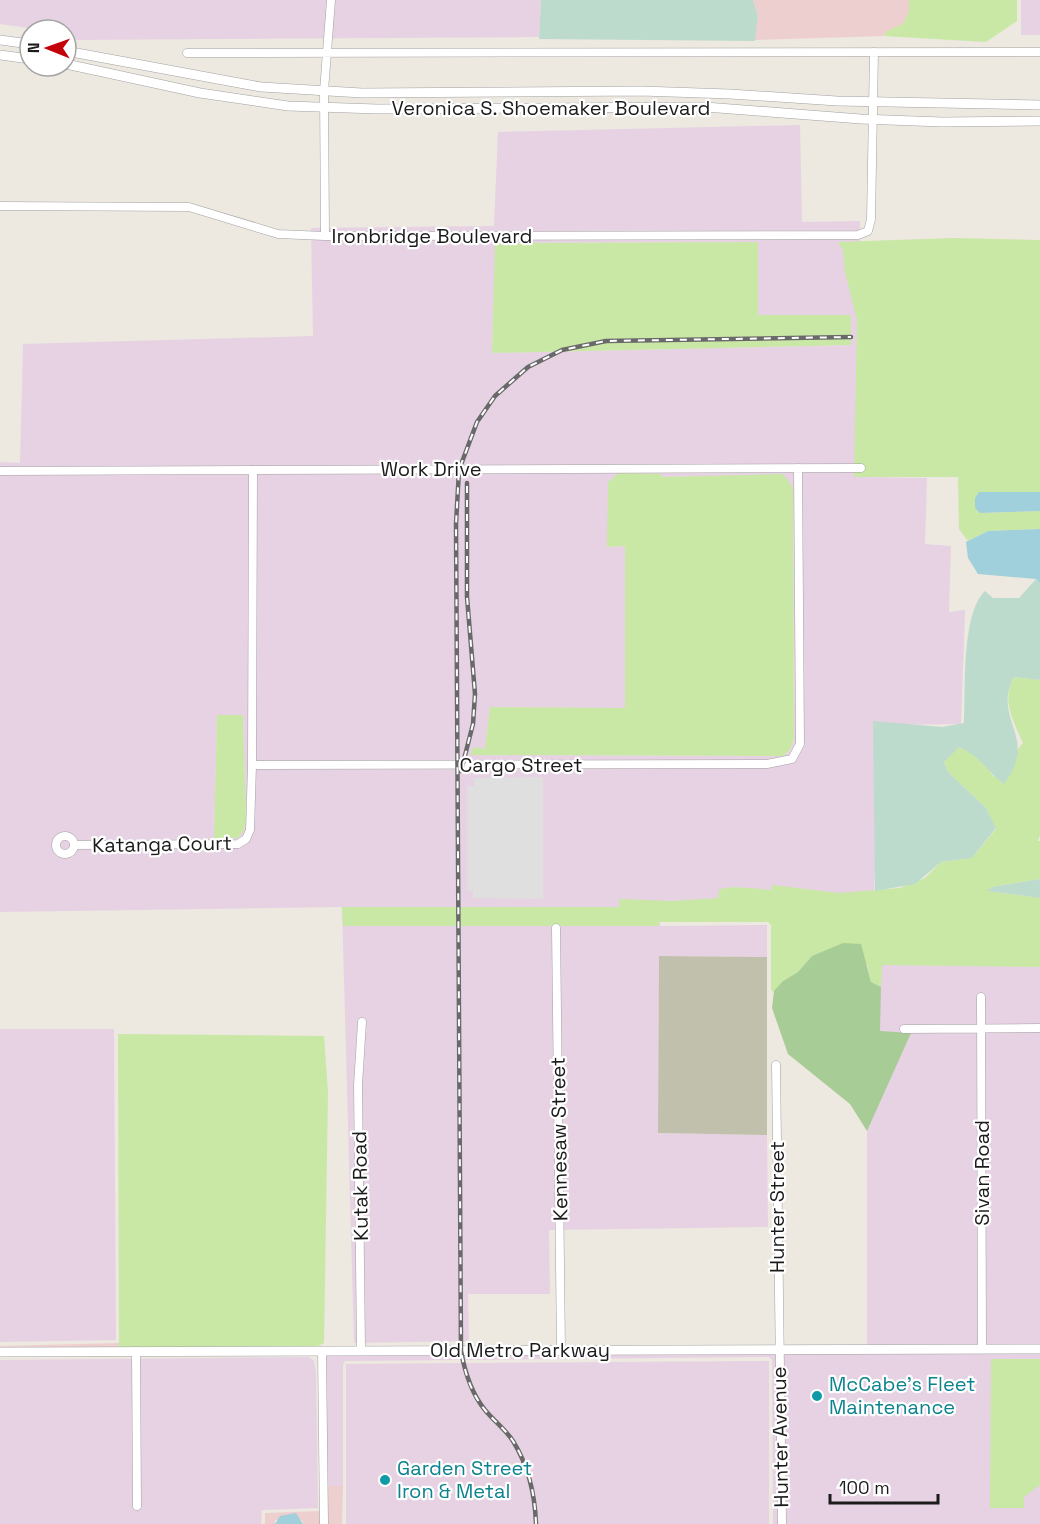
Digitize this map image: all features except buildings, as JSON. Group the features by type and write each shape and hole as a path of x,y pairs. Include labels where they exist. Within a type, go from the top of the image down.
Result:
{"street":[{"path":"325,236 324,91 331,0"},
{"path":"0,40 18,42"},
{"path":"187,52 1040,52"},
{"path":"873,120 874,52"},
{"name":"Veronica S. Shoemaker Boulevard","path":"78,53 261,87 324,91 362,93 641,91 872,102 1040,105"},
{"path":"0,55 18,57"},
{"name":"Veronica S. Shoemaker Boulevard","path":"78,67 200,93 288,106 705,106 873,120 1040,121"},
{"name":"Ironbridge Boulevard","path":"0,206 189,207 278,234 325,236 858,235 868,231 871,219 873,120"},
{"name":"Cargo Street","path":"252,765 756,765 781,763 792,759 800,744 798,468"},
{"name":"Work Drive","path":"0,471 861,468"},
{"path":"252,765 253,470"},
{"name":"Katanga Court","path":"74,845 238,844 246,839 250,830 252,765"},
{"name":"Kennesaw Street","path":"556,928 561,1350"},
{"name":"Sivan Road","path":"981,997 982,1349"},
{"name":"Kutak Road","path":"361,1350 358,1073 362,1022"},
{"path":"904,1029 1040,1028"},
{"name":"Hunter Street","path":"776,1065 778,1350"},
{"name":"Old Metro Parkway","path":"0,1352 1040,1349"},
{"name":"Hunter Avenue","path":"778,1350 782,1524"},
{"path":"136,1351 137,1506"},
{"path":"322,1351 324,1524"}],"shaded area":[{"path":"0,0 541,0 539,37 78,40 78,18 18,18 18,27 0,24"},
{"path":"541,0 753,0 758,16 755,41 539,39"},
{"path":"753,0 909,0 909,11 903,25 887,31 884,36 755,40 758,16"},
{"path":"1021,0 1040,0 1040,35 1021,35"},
{"path":"800,125 802,222 860,221 860,477 927,478 925,544 951,546 949,612 965,610 961,724 880,725 874,897 660,901 660,926 767,925 767,957 659,956 658,1133 767,1135 768,1227 549,1230 550,1294 468,1294 469,1341 354,1343 342,907 0,912 0,462 20,463 23,344 313,336 311,228 494,226 498,132","holes":["758,242 758,315 850,315 851,345 492,353 496,243","781,475 793,489 794,739 790,751 783,756 471,755 474,747 485,750 490,707 625,708 625,546 608,547 662,477","217,715 243,716 246,817 244,830 214,838","343,907 659,907 343,926"]},
{"path":"1036,579 1040,583 1040,680 1014,677 1008,692 1010,717 1017,740 1018,753 1014,767 1004,784 978,759 959,747 944,762 948,772 986,808 996,828 972,858 941,862 915,884 875,891 873,721 942,727 964,723 968,634 977,602 985,591 993,598 1019,598"},
{"path":"543,777 543,899 473,898 473,891 467,891 467,786 474,786 474,778"},
{"path":"1040,879 1040,898 987,891 993,887"},
{"path":"659,956 767,957 767,1135 658,1133"},
{"path":"882,965 1040,966 1040,1524 773,1524 772,1360 769,1357 345,1361 343,1364 343,1486 325,1486 318,1354 867,1346 867,1129 875,1110 877,967"},
{"path":"0,1029 114,1029 116,1340 0,1342"},
{"path":"119,1343 119,1348 0,1348 0,1346"},
{"path":"309,1357 314,1361 316,1372 318,1508 262,1510 261,1524 0,1524 0,1360"},
{"path":"769,1361 769,1524 346,1524 346,1364"},
{"path":"326,1486 343,1486 342,1524 303,1524 302,1520 275,1520 275,1524 265,1524 265,1513 321,1511"}],"green space":[{"path":"909,0 1017,0 1017,21 986,42 884,36 887,31 903,24 909,11"},
{"path":"953,238 1040,240 1040,492 1023,493 980,513 1040,511 1040,529 988,531 968,541 959,529 958,477 854,477 857,320 845,272 843,250 838,242"},
{"path":"758,242 758,315 851,315 851,345 492,353 495,243"},
{"path":"619,473 660,474 663,477 782,474 788,480 793,489 794,739 790,750 783,756 470,755 474,747 485,749 490,707 625,708 625,546 607,547 608,482"},
{"path":"1014,677 1040,680 1040,835 1038,841 1040,841 1040,879 993,887 988,891 1040,898 1040,967 882,965 881,987 871,982 867,964 812,956 798,972 783,981 774,992 771,990 771,925 768,922 659,922 659,926 343,926 342,907 619,907 619,899 672,901 718,898 719,889 735,887 772,890 772,885 839,893 900,888 925,878 941,862 972,858 996,829 986,808 948,772 944,762 958,746 976,754 994,777 1023,743 1008,702"},
{"path":"217,715 243,715 246,817 244,830 238,838 214,838"},
{"path":"843,943 861,944 871,982 881,987 880,1031 911,1033 867,1131 850,1104 788,1054 772,1008 774,991 783,981 798,972 812,956"},
{"path":"118,1034 324,1036 328,1092 324,1343 318,1346 119,1348"},
{"path":"991,1359 1040,1359 1040,1485 1024,1497 1024,1508 990,1508"}],"water":[{"path":"979,492 1040,492 1040,511 980,513 975,508 975,498"},
{"path":"1040,529 1040,583 1036,579 978,574 968,558 966,542 988,531"},
{"path":"296,1513 303,1524 275,1524 280,1516"}],"railway":[{"path":"536,1524 533,1491 519,1451 476,1397 461,1351 456,524 459,470 477,422 495,396 528,367 562,350 606,341 851,337"},
{"path":"461,771 473,724 475,694 467,597 467,483"}],"place":[{"name":"McCabe's Fleet Maintenance","path":"817,1396"},
{"name":"Garden Street Iron & Metal","path":"385,1480"}]}
